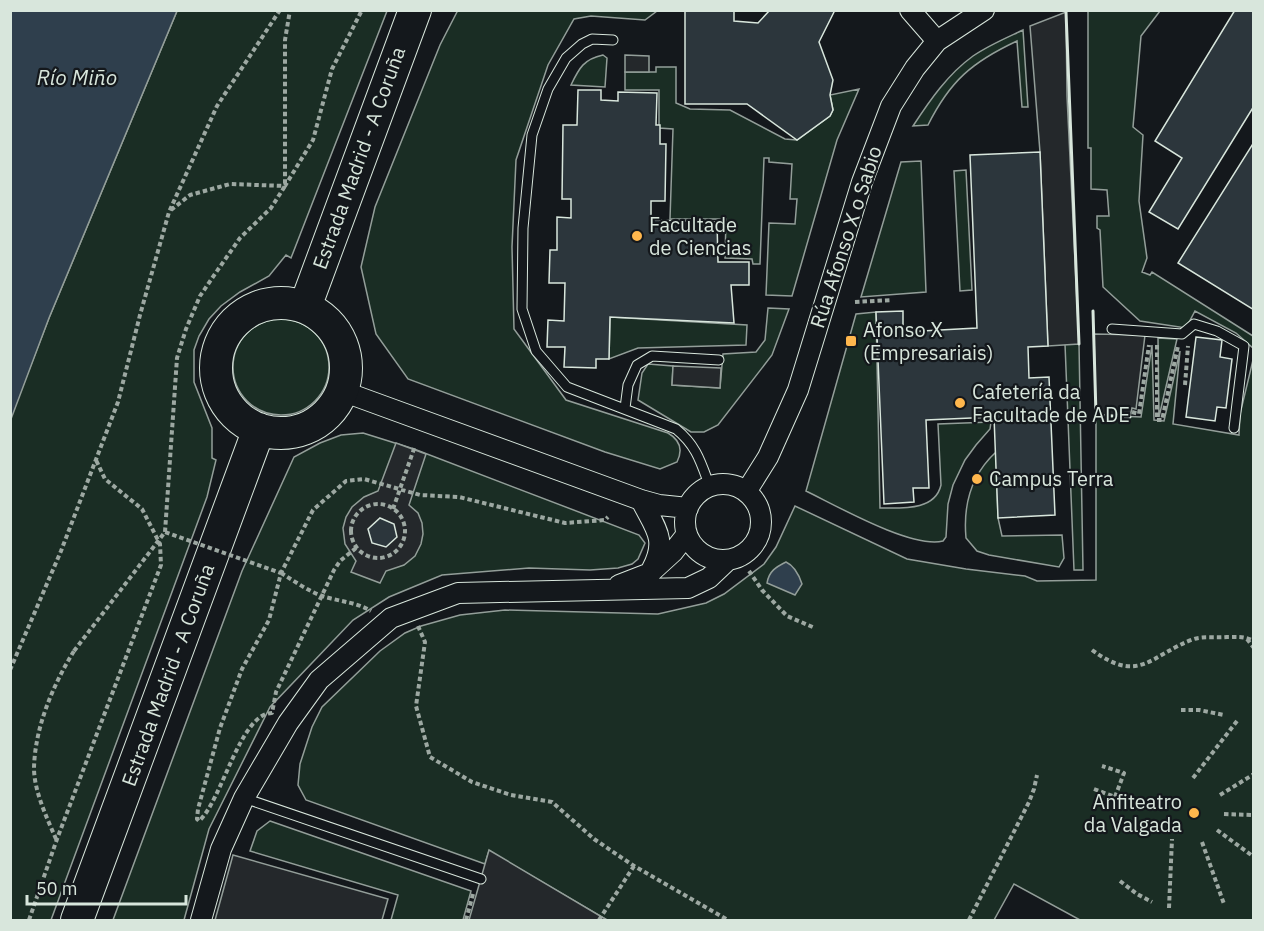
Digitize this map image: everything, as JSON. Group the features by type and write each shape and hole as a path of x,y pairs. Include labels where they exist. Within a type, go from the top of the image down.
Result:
{"highway":[{"name":"Estrada Madrid - A Coruña","path":"305,307 415,10"},
{"path":"286,302 305,307 320,315 332,326 341,341 346,357 346,374 342,391 334,406 323,418 309,427 292,432 276,433 259,429 243,421 229,407 220,391 216,373 217,354 224,336 235,321 250,310 268,304 286,302"},
{"name":"Estrada Madrid - A Coruña","path":"77,921 259,429"}],"street":[{"path":"910,10 937,41"},
{"name":"Rúa Afonso X o Sabio","path":"747,492 768,457 798,390 862,182 891,106 937,41 984,10"},
{"path":"342,391 641,500 659,505 688,508"},
{"path":"722,484 735,486 747,492 755,501 760,513 761,526 757,539 750,549 728,560 710,558 696,549 687,534 685,525 688,508 693,499 710,487 722,484"},
{"path":"641,500 661,543 659,556 650,573"},
{"path":"608,590 650,573 673,552 687,534"},
{"path":"201,921 221,849 244,798 288,723 319,680 391,618 458,593 688,588 709,578 728,560"}],"lane":[{"path":"613,40 592,39 582,44 566,58 548,89 532,135 523,228 522,309 536,351 567,387 676,429 696,450 710,487"},
{"path":"1112,329 1182,334 1194,324 1217,331 1244,346 1234,428"},
{"path":"625,408 628,385 637,365 652,356 719,360"},
{"path":"244,798 481,879"}],"path":[{"path":"10,670 61,550 118,402 169,212 217,106 280,10"},
{"path":"285,186 285,40 290,10"},
{"path":"57,839 38,790 34,769 45,712 56,681 74,651 165,532 177,358 186,328 200,296 240,238 271,208 313,140 332,69 362,10"},
{"path":"169,212 190,195 230,184 285,186"},
{"path":"855,302 892,300"},
{"path":"1132,412 1139,414 1149,340"},
{"path":"1157,340 1157,420 1162,420 1179,345 1188,346 1185,385"},
{"path":"393,509 416,447"},
{"path":"29,921 57,839 161,565 160,544 142,509 105,479 96,460"},
{"path":"356,548 340,561 322,596 276,693 272,712 258,717 234,755 205,817 199,821 196,819 198,809 220,728 242,669 269,620 281,573 313,510 346,481 364,479 420,495 459,496 565,522 605,520 608,517"},
{"path":"386,505 393,509 404,524 402,542 397,550 381,558 363,554 356,548 351,532 356,516 369,506 386,505"},
{"path":"165,532 281,573 322,596 361,604 372,611"},
{"path":"749,571 762,590 787,616 815,628"},
{"path":"418,627 425,642 416,706 430,757 472,782 511,795 552,802 594,839 634,866 728,921"},
{"path":"1246,636 1254,648"},
{"path":"1092,650 1108,662 1126,668 1152,661 1196,639 1246,636 1254,641"},
{"path":"1181,710 1199,710 1224,715"},
{"path":"1193,778 1237,721"},
{"path":"1094,789 1116,797 1124,773 1102,766"},
{"path":"1220,795 1254,774"},
{"path":"969,921 1029,802 1037,775"},
{"path":"1224,814 1254,815"},
{"path":"1217,830 1254,856"},
{"path":"1169,908 1172,839"},
{"path":"1202,842 1224,904"},
{"path":"599,921 634,866"},
{"path":"1120,881 1152,902"},
{"path":"466,921 473,894"}],"green space":[{"path":"458,10 657,11 645,20 591,16 574,19 548,65 516,160 512,247 514,329 566,400 668,433 679,446 680,453 677,462 660,469 605,452 408,379 376,334 361,267 375,207 440,45"},
{"path":"177,11 387,11 291,258 286,255 269,276 240,292 221,306 209,319 199,336 194,350 194,382 212,428 212,458 216,460 207,497 51,920 11,920 10,419 49,318"},
{"path":"1088,11 1160,11 1141,36 1133,127 1143,135 1139,201 1147,258 1142,272 1150,275 1152,272 1253,336 1253,348 1236,333 1195,311 1186,328 1140,321 1103,287 1100,230 1097,228 1097,216 1109,216 1107,190 1091,189 1091,148 1088,148"},
{"path":"1023,30 1028,107 1022,107 1017,41 987,57 964,74 945,96 928,125 913,126 940,88 964,63 985,48"},
{"path":"603,55 607,58 605,87 571,85 583,65"},
{"path":"656,67 676,67 676,103 690,109 730,110 785,139 797,140 830,116 833,110 830,95 859,89 837,140 792,296 766,295 769,223 795,224 797,199 790,199 792,164 769,162 769,158 764,158 760,264 753,264 752,259 725,258 726,219 670,219 673,129 659,128 659,90 625,90 625,72 656,72"},
{"path":"921,161 926,292 861,297 901,162"},
{"path":"966,170 972,290 960,291 954,171"},
{"path":"768,308 789,309 772,355 718,425 704,432 691,432 638,400 642,373 648,364 673,366 672,385 720,388 723,354 756,352 765,340"},
{"path":"876,312 880,508 925,504 938,493 941,485 938,424 991,422 990,429 965,460 953,485 948,504 946,537 943,541 929,542 894,533 806,491 856,314"},
{"path":"610,317 747,325 746,345 638,348 609,359"},
{"path":"281,319 299,322 315,333 326,349 329,367 326,385 315,401 299,412 281,415 263,412 247,401 236,385 233,367 236,349 247,333 263,322"},
{"path":"1158,338 1177,339 1159,417"},
{"path":"1065,344 1079,344 1083,570 1074,570"},
{"path":"1152,345 1154,420 1164,421 1180,351 1173,424 1239,435 1240,414 1253,360 1253,920 1080,920 1014,884 994,920 607,920 489,851 485,864 306,800 298,785 300,764 312,727 322,707 380,651 405,633 460,615 505,610 658,614 706,603 724,594 764,564 776,547 795,506 907,559 1025,576 1037,581 1096,580 1096,415 1141,417"},
{"path":"363,433 414,449 639,535 645,543 638,559 632,564 618,568 590,570 529,568 442,575 389,597 353,620 270,707 209,829 184,920 113,920 242,571 294,457 341,435"},
{"path":"996,452 998,518 1002,536 1062,535 1064,558 1059,567 989,555 977,551 966,538 966,514 970,491 980,470"},
{"path":"270,821 471,891 463,920 391,920 398,895 250,851 257,831"}],"shaded area":[{"path":"1066,12 1067,96 1079,344 1048,346 1040,152 1030,26"},
{"path":"625,55 649,56 649,72 625,72"},
{"path":"1094,334 1145,335 1136,409 1132,408 1130,417 1096,415"},
{"path":"673,366 721,368 720,388 672,385"},
{"path":"396,443 426,454 409,505 418,513 423,534 415,556 404,565 386,571 380,583 351,572 356,561 345,544 343,528 352,507 364,497 378,491"},
{"path":"489,850 607,920 469,920"},
{"path":"233,855 388,899 382,920 215,920"}],"water":[{"name":"Río Miño","path":"11,10 177,11 49,318 11,419"},
{"path":"786,562 796,571 802,584 795,595 767,583 769,575"}],"building":[{"path":"685,10 734,10 734,21 758,23 770,10 835,10 819,42 833,80 830,95 833,110 830,116 797,140 747,104 685,104"},
{"path":"1235,10 1254,10 1254,106 1178,229 1149,212 1182,158 1155,141"},
{"name":"Facultade de Ciencias","path":"578,90 601,90 601,100 618,101 618,92 657,93 656,125 660,125 660,144 666,144 665,201 651,201 651,220 717,222 718,262 749,262 749,285 731,285 734,323 610,317 609,359 596,359 596,368 564,367 565,347 547,347 548,320 564,321 565,283 549,283 550,250 557,250 557,217 571,218 571,199 562,199 563,125 577,125"},
{"path":"1254,142 1254,310 1178,263"},
{"path":"1040,152 1048,346 1028,347 1029,378 1049,377 1055,515 998,518 994,417 926,420 929,488 913,488 914,502 884,504 876,312 903,311 903,332 977,328 970,155"},
{"path":"1196,337 1222,340 1220,357 1232,359 1226,408 1217,407 1215,421 1186,417"},
{"path":"380,518 394,524 397,537 386,547 372,543 368,529"}],"wall":[{"path":"1066,12 1079,344"},
{"path":"1093,311 1096,415 1130,417"}],"place":[{"name":"Facultade de Ciencias","path":"637,236"},
{"name":"Afonso X (Empresariais)","path":"851,341"},
{"name":"Cafetería da Facultade de ADE","path":"960,403"},
{"name":"Campus Terra","path":"977,479"},
{"name":"Anfiteatro da Valgada","path":"1194,813"}]}
